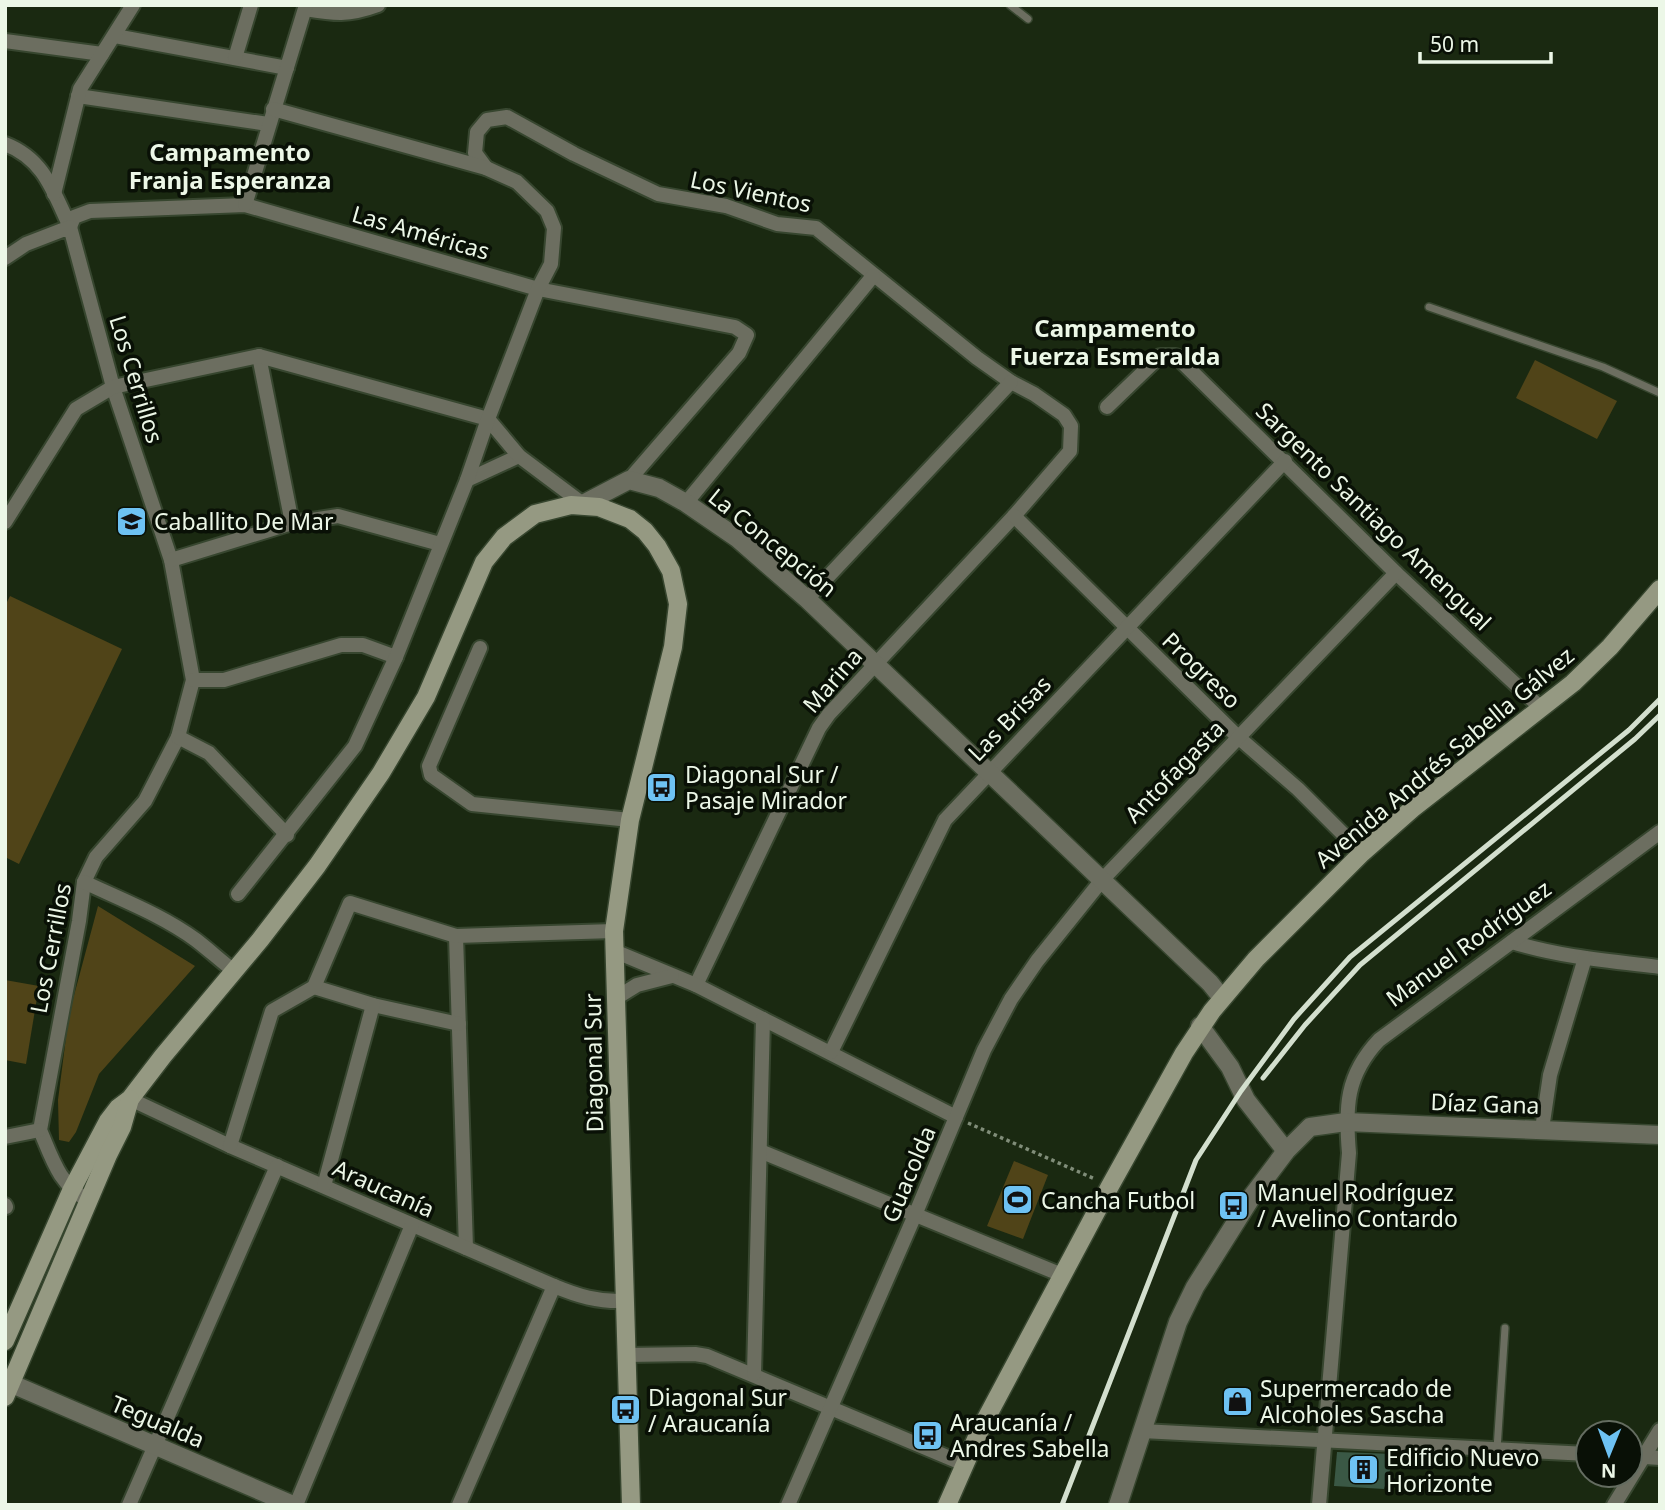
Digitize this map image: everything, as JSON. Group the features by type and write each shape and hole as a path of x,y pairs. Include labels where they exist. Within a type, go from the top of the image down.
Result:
{"main road":[{"name":"Diagonal Sur","path":"583,505 612,511 630,519 645,531 667,563 678,604 677,627 630,820 614,931 631,1505"},
{"path":"5,1341 71,1191 108,1121 118,1108 130,1099 317,866 399,746 426,697 477,575 494,547 513,529 535,514 558,506 583,505"},
{"name":"Avenida Andrés Sabella Gálvez","path":"947,1505 964,1464 1062,1275 1200,1026 1256,959 1362,853 1573,683 1610,647 1660,589"},
{"path":"7,1387 122,1127 130,1099"}],"street":[{"path":"54,194 80,89 133,5"},
{"path":"235,58 251,5"},
{"path":"245,205 305,7 334,14 356,13 378,5"},
{"path":"115,36 287,68"},
{"path":"5,41 103,54"},
{"path":"78,96 268,124"},
{"path":"238,894 355,746 396,657 467,480 538,289 551,264 554,228 547,211 517,182 486,169 272,109"},
{"name":"Los Vientos","path":"486,169 475,153 477,132 487,120 507,117 574,154 658,194 726,206 777,224 816,228 873,276 1011,382 1064,415 1071,426 1069,451"},
{"path":"5,144 24,151 47,177 70,227"},
{"name":"Las Américas","path":"5,258 26,244 70,227 74,217 90,211 245,205 538,289 735,327 747,335 739,353 629,480"},
{"name":"Los Cerrillos","path":"40,1130 84,883 96,857 145,801 178,737 193,680 171,560 113,387 70,227"},
{"path":"686,503 873,276"},
{"path":"258,356 292,523"},
{"path":"5,522 76,409 113,387 258,356 488,419 519,456 583,505 629,480"},
{"name":"Sargento Santiago Amengual","path":"1107,407 1160,356 1176,356 1396,573 1541,708"},
{"path":"807,599 1011,382"},
{"name":"Marina","path":"696,985 811,742 829,714 1014,516 1069,451"},
{"path":"467,480 519,456"},
{"name":"Las Brisas","path":"831,1052 945,820 1285,461"},
{"name":"La Concepción","path":"629,480 659,488 686,503 737,538 807,599 1210,983 1222,998"},
{"path":"171,560 292,523 338,516 440,544"},
{"name":"Progreso","path":"1014,516 1238,737 1298,789 1362,853"},
{"name":"Antofagasta","path":"1102,880 1396,573"},
{"path":"193,680 224,680 341,645 363,645 396,657"},
{"path":"480,648 429,766 431,775 472,804 630,820"},
{"path":"178,737 209,753 287,835"},
{"name":"Manuel Rodríguez","path":"1319,1505 1349,1153 1346,1122 1348,1094 1367,1053 1380,1040 1660,832"},
{"name":"Guacolda","path":"788,1505 984,1050 1011,999 1037,961 1102,880"},
{"path":"84,883 177,928 234,971"},
{"path":"230,1146 272,1011 314,987 350,903 456,936 614,931"},
{"path":"456,936 466,1248"},
{"path":"1512,942 1534,949 1586,958 1660,967"},
{"path":"614,951 696,985 956,1118"},
{"path":"1542,1129 1550,1074 1586,958"},
{"path":"616,998 644,981 673,976"},
{"path":"314,987 373,1005 459,1024"},
{"path":"324,1186 373,1005"},
{"path":"754,1374 763,1019"},
{"path":"1118,1505 1178,1322 1195,1287 1253,1195 1286,1151 1245,1100 1230,1067 1200,1026"},
{"name":"Araucanía","path":"130,1099 230,1146 554,1286 593,1300 624,1301"},
{"name":"Díaz Gana","path":"1286,1151 1310,1127 1346,1122 1660,1135"},
{"path":"5,1137 40,1130 54,1163 71,1191 89,1201"},
{"path":"760,1151 1062,1275"},
{"path":"129,1505 277,1166"},
{"path":"294,1505 412,1225"},
{"path":"459,1505 554,1286"},
{"path":"625,1355 707,1356 964,1464"},
{"name":"Tegualda","path":"7,1387 294,1505"},
{"path":"1142,1430 1324,1442 1574,1453"},
{"path":"1644,1448 1660,1430"},
{"path":"1614,1505 1622,1489"}],"lane":[{"path":"1010,5 1028,19"},
{"path":"1429,307 1603,368 1660,393"},
{"path":"1497,1450 1505,1328"}],"path":[{"path":"956,1118 1110,1186"}],"shaded area":[{"path":"1535,360 1617,401 1597,439 1516,398"},
{"path":"10,596 122,649 19,864 5,857 5,606"},
{"path":"98,906 195,966 99,1074 76,1132 69,1142 59,1140 58,1100 69,1014"},
{"path":"5,980 39,986 26,1064 5,1060"},
{"name":"Cancha Futbol","path":"1014,1161 1048,1175 1023,1239 987,1226"}],"building":[{"name":"Edificio Nuevo Horizonte","path":"1337,1452 1395,1454 1384,1489 1334,1486"}],"railway":[{"path":"1062,1505 1196,1160 1241,1091 1294,1019 1350,957 1629,730 1660,699"},
{"path":"1263,1078 1305,1025 1360,965 1635,739 1660,715"}],"place":[{"name":"Caballito De Mar","path":"131,521"},
{"name":"Diagonal Sur / Pasaje Mirador","path":"662,787"},
{"name":"Cancha Futbol","path":"1018,1200"},
{"name":"Manuel Rodríguez / Avelino Contardo","path":"1234,1205"},
{"name":"Supermercado de Alcoholes Sascha","path":"1237,1401"},
{"name":"Diagonal Sur / Araucanía","path":"625,1410"},
{"name":"Araucanía / Andres Sabella","path":"927,1435"},
{"name":"Edificio Nuevo Horizonte","path":"1363,1470"}],"district":[{"name":"Campamento Franja Esperanza","path":"230,165"},
{"name":"Campamento Fuerza Esmeralda","path":"1115,341"}]}
